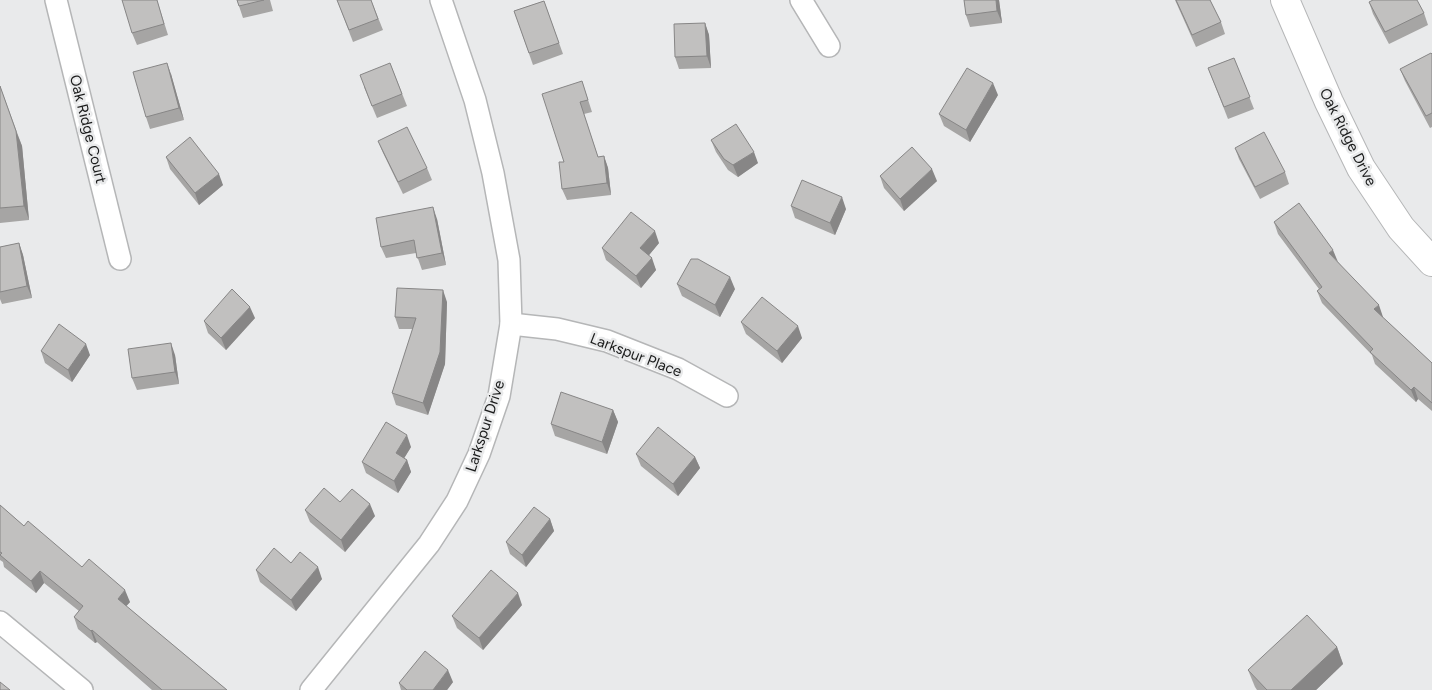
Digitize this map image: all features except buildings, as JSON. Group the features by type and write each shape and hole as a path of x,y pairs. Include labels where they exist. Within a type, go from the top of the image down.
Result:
{"street":[{"name":"Oak Ridge Court","path":"56,0 120,259"},
{"name":"Larkspur Drive","path":"311,690 429,544 457,501 480,454 499,396 512,324 509,260 493,173 475,100 441,0"},
{"path":"801,0 829,46"},
{"name":"Oak Ridge Drive","path":"1285,0 1329,102 1361,168 1401,228 1432,262"},
{"name":"Larkspur Place","path":"512,324 557,329 607,341 678,369 727,396"},
{"path":"0,622 82,690"}]}
